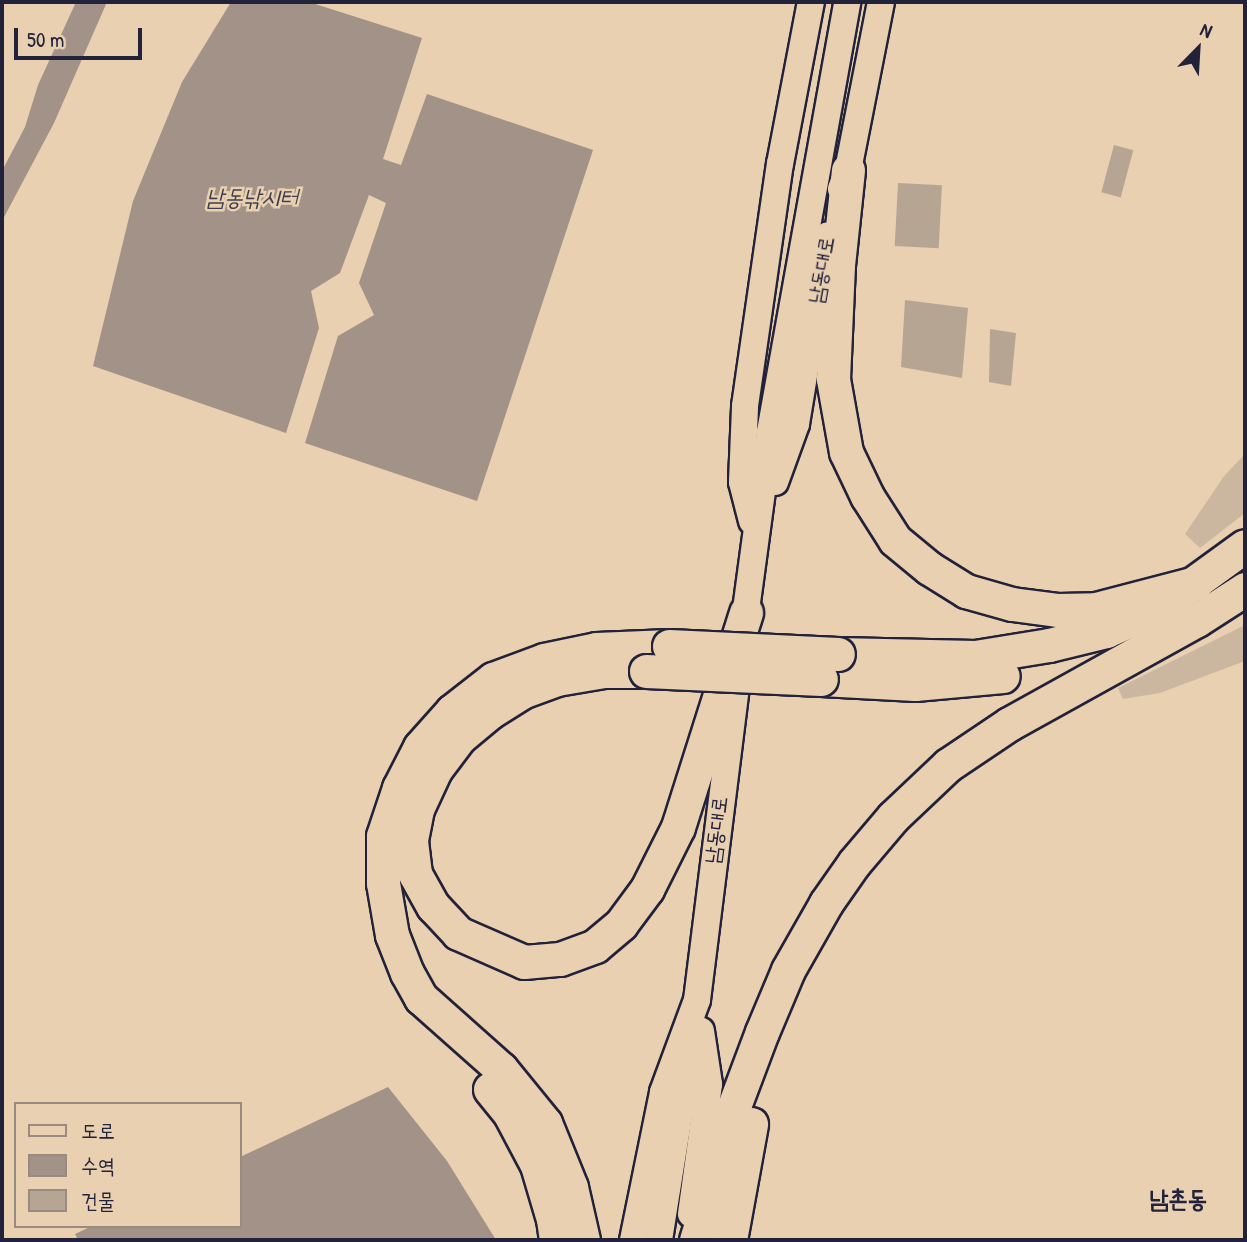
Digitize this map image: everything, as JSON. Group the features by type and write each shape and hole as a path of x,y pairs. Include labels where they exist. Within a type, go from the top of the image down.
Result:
{"highway":[{"path":"848,170 838,265 833,379 846,452 867,496 895,540 929,568 967,591 1012,604 1045,609 1096,609 1196,583"},
{"path":"746,612 678,827 647,889 621,924 595,946 560,959 524,962 458,933 433,906 415,874 411,841 415,820 435,770 459,738 490,712 522,692 557,679 604,671 646,671 830,667 975,657 1049,645 1106,631 1162,606 1245,546"},
{"path":"696,1240 724,1150 733,1109 788,970 826,903 893,817 948,765 1009,724 1197,620 1245,589"},
{"path":"556,1240 553,1219 537,1165 510,1114 421,998 407,973 392,935 383,883 383,836 399,788 420,747 452,711 492,679 544,660 596,649 669,646 830,667 915,684 996,677 1064,664 1197,620"},
{"path":"730,1239 751,1121 783,1011 826,903"},
{"path":"421,998 501,1069 545,1123 571,1187 583,1240"}],"main road":[{"name":"남동대로","path":"756,536 742,482 745,406 780,164 811,2"},
{"name":"남동대로","path":"633,1240 663,1092 696,1000 770,432 847,2"},
{"name":"남동대로","path":"756,536 796,424 828,228 848,170 881,2"},
{"name":"남동대로","path":"687,1240 709,1084 696,1000"},
{"path":"659,1240 696,1000"}],"shaded area":[{"path":"1245,454 1245,513 1200,548 1185,534 1224,476"},
{"path":"1245,625 1245,661 1160,693 1123,699 1118,688"}],"water":[{"path":"76,2 107,2 54,123 2,221 2,171 25,127 38,85"},
{"name":"남동낚시터","path":"231,2 309,2 422,38 383,159 401,165 427,94 593,150 477,501 305,443 338,336 374,315 359,283 386,203 369,195 340,273 311,291 319,328 286,433 93,366 133,201 182,82"},
{"path":"388,1087 447,1161 496,1240 78,1240 75,1234 88,1228 242,1228 242,1156"}],"building":[{"path":"1114,145 1133,150 1121,198 1101,192"},
{"path":"898,183 942,185 939,248 895,246"},
{"path":"905,300 968,308 962,378 901,367"},
{"path":"990,329 1016,333 1011,386 989,382"}],"district":[{"name":"남촌동","path":"1178,1199"}]}
